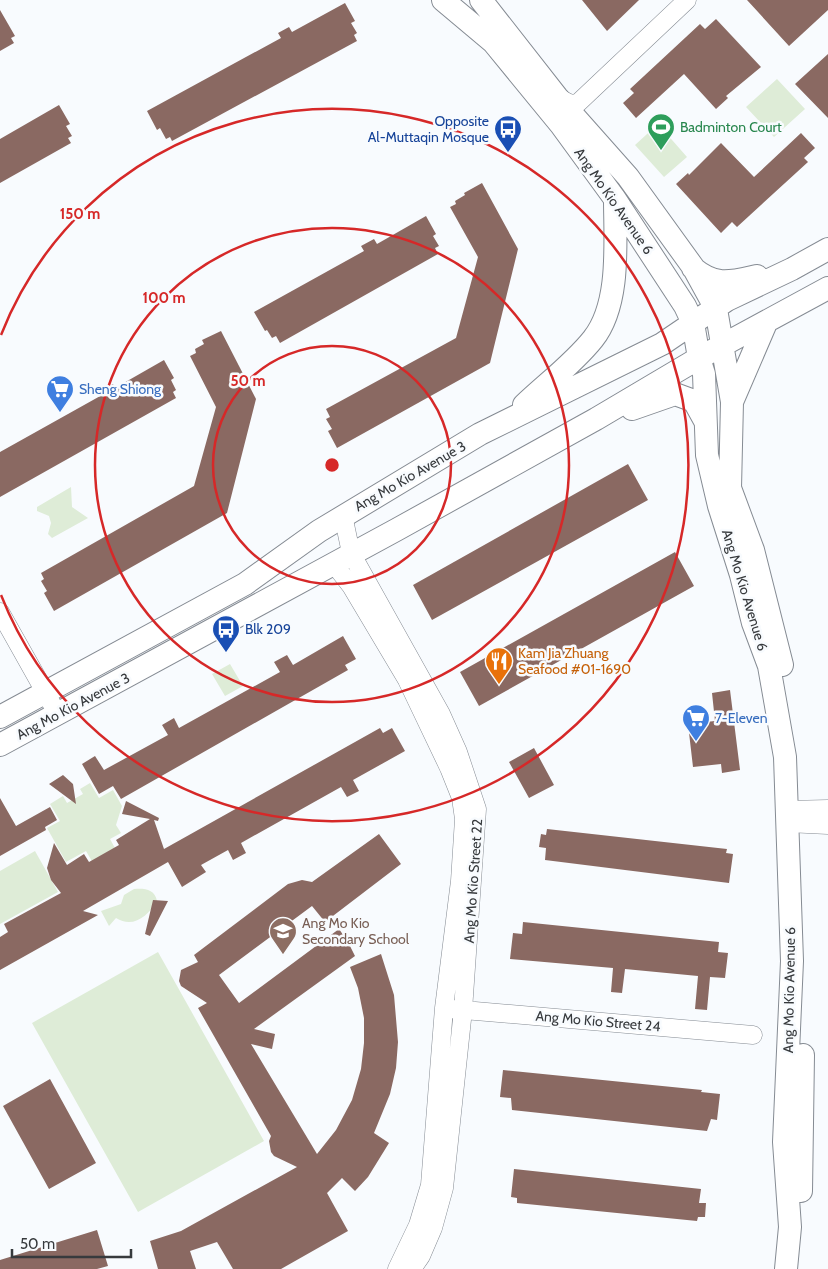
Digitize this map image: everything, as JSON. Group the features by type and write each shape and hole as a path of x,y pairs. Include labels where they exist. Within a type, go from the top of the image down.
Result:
{"main road":[{"name":"Ang Mo Kio Avenue 6","path":"443,0 493,42 562,125 615,199 685,306 693,323 699,358 704,374 704,421 707,456 719,506 753,623 769,666 794,816 792,961 784,1142 790,1227 786,1269"},
{"name":"Ang Mo Kio Avenue 6","path":"481,0 628,177 693,267 716,309 724,346 732,402 730,488 753,550 789,693 804,1008 798,1269"},
{"path":"507,422 593,339 605,319 611,300 616,251 615,199"},
{"name":"Ang Mo Kio Avenue 3","path":"0,717 245,584 344,515 480,434 662,344 727,300 792,269 828,249"},
{"path":"693,267 705,277 726,283 792,269"},
{"name":"Ang Mo Kio Avenue 3","path":"0,745 58,715 596,419 699,358 828,288"},
{"path":"732,402 766,323"},
{"path":"596,419 675,394 694,400 704,421"},
{"path":"161,629 173,652"}],"street":[{"path":"570,106 687,0"},
{"name":"Ang Mo Kio Street 22","path":"344,515 342,558 351,586 407,680 444,757 461,798 464,826 460,881 444,1008 430,1185 418,1225 397,1269"},
{"name":"Ang Mo Kio Street 22","path":"342,558 441,714 458,752 477,809 463,1010 444,1188 433,1228 421,1256 412,1269"},
{"path":"0,612 58,715"},
{"path":"794,816 828,809"},
{"path":"794,816 828,824"},
{"name":"Ang Mo Kio Street 24","path":"444,1008 753,1035"}],"green space":[{"path":"777,79 805,109 774,137 746,107"},
{"name":"Badminton Court","path":"658,124 687,157 664,177 635,145"},
{"path":"71,487 72,507 88,518 52,538 48,534 51,523 49,516 37,511 37,507"},
{"path":"230,664 243,686 225,696 212,674"},
{"path":"90,783 99,798 113,790 122,806 116,825 121,833 110,839 116,850 93,863 86,851 66,862 47,828 60,821 50,804 63,796 67,803 83,794 80,789"},
{"path":"35,851 58,892 0,924 0,871"},
{"path":"134,889 145,889 151,892 157,901 149,912 140,919 128,922 116,918 109,926 101,911 121,904 124,895"},
{"path":"158,952 264,1141 138,1212 32,1023"}],"building":[{"path":"582,0 639,0 607,31"},
{"path":"747,0 828,0 828,10 789,46"},
{"path":"345,3 355,21 351,23 357,33 354,35 357,41 172,141 170,137 166,139 160,128 157,130 147,111 281,38 278,33 289,27 292,32"},
{"path":"0,10 15,36 11,38 14,43 0,51"},
{"path":"716,19 761,67 726,96 728,98 716,109 684,74 636,118 623,103 634,93 630,89 700,24 705,29"},
{"path":"828,54 828,118 795,84"},
{"path":"59,105 70,124 66,126 72,136 68,138 71,143 0,183 0,139"},
{"path":"801,133 815,148 804,158 808,162 737,227 732,222 721,233 676,184 688,173 689,175 721,143 754,177"},
{"path":"482,183 518,249 490,363 337,448 328,431 332,429 326,419 330,417 326,409 456,338 478,257 450,207 456,204 455,201 465,195 464,193"},
{"path":"426,216 436,234 433,236 439,246 435,248 438,254 280,343 276,336 272,338 267,330 265,331 254,312 364,251 361,246 374,239 377,244"},
{"path":"221,331 256,399 227,513 54,611 44,593 47,591 41,581 44,579 41,573 194,486 216,407 190,356 196,353 195,349 204,344 202,340"},
{"path":"164,360 174,378 171,380 176,390 173,392 176,398 0,497 0,452 102,395 100,392 113,384 115,388"},
{"path":"628,464 648,500 432,620 413,585"},
{"path":"675,552 694,586 479,706 460,672"},
{"path":"343,636 356,659 345,665 348,670 121,799 113,786 99,794 82,764 95,756 104,770 168,735 162,725 174,718 179,728 280,672 274,662 287,655 293,665"},
{"path":"730,690 740,770 722,773 721,764 693,767 688,724 715,721 712,693"},
{"path":"380,728 383,733 392,728 405,751 353,780 359,791 347,797 341,787 241,843 246,853 233,860 228,850 201,865 206,872 182,887 168,862 83,911 98,915 0,970 0,937 8,932 4,924 61,893 51,880 47,868 54,843 67,865 84,854 89,862 119,845 116,840 150,819 122,814 126,801 159,818 158,821 154,820 164,849"},
{"path":"534,748 554,785 529,798 509,762"},
{"path":"63,775 73,784 76,804 49,784"},
{"path":"0,798 16,826 50,807 57,820 45,827 46,830 0,856"},
{"path":"547,829 727,849 726,853 733,854 729,883 545,860 546,848 539,847 541,834 546,835"},
{"path":"379,834 401,864 325,922 312,906 219,975 239,1003 339,929 348,942 355,956 254,1029 275,1034 272,1049 251,1044 317,1154 336,1130 352,1100 361,1069 364,1018 358,988 350,967 381,954 394,995 398,1042 396,1068 390,1094 374,1133 389,1143 368,1177 355,1191 342,1178 327,1193 348,1231 281,1269 233,1269 217,1242 190,1251 196,1269 158,1269 150,1241 181,1231 297,1167 274,1156 271,1152 269,1141 271,1136 198,1008 207,1003 181,986 179,981 181,970 198,962 194,955 288,884 302,880 312,882"},
{"path":"153,900 168,901 150,936 145,934"},
{"path":"523,922 719,942 718,952 728,953 725,978 710,977 707,1010 695,1009 698,976 625,969 622,993 611,992 613,968 510,959 513,933 522,934"},
{"path":"503,1070 702,1090 701,1092 720,1094 717,1120 711,1119 707,1131 512,1110 511,1098 500,1097"},
{"path":"50,1079 96,1163 49,1189 3,1106"},
{"path":"514,1169 701,1189 699,1203 706,1203 705,1217 698,1217 697,1221 517,1203 517,1198 511,1197"},
{"path":"97,1230 108,1266 97,1269 0,1269 0,1260"}],"place":[{"name":"Badminton Court","path":"661,151"},
{"name":"Opposite Al-Muttaqin Mosque","path":"508,153"},
{"name":"Sheng Shiong","path":"60,413"},
{"name":"Blk 209","path":"226,653"},
{"name":"Kam Jia Zhuang Seafood #01-1690","path":"499,685"},
{"name":"7-Eleven","path":"696,742"},
{"name":"Ang Mo Kio Secondary School","path":"283,955"}]}
